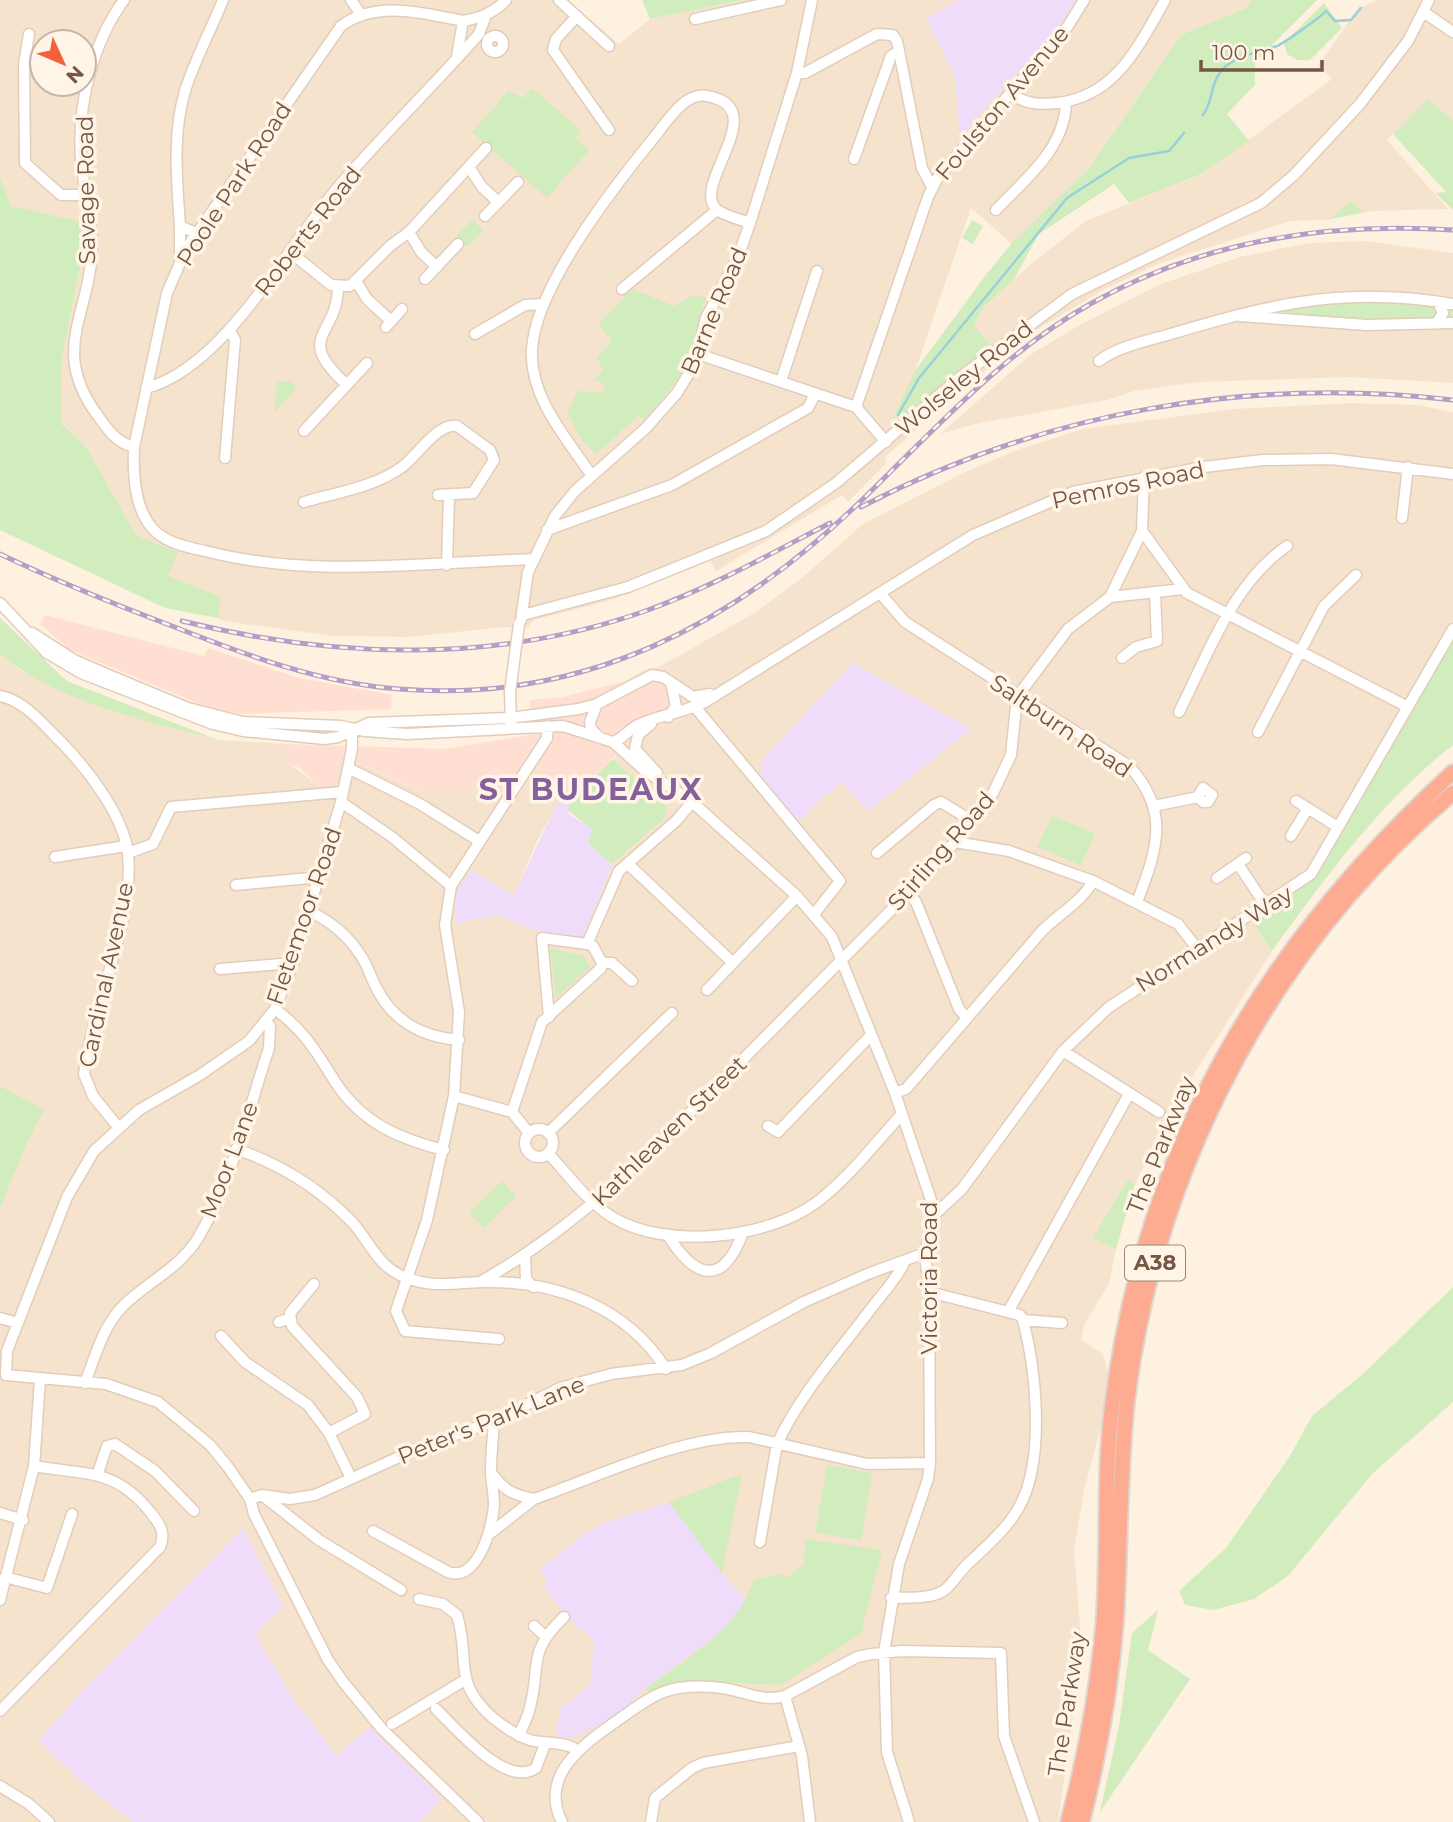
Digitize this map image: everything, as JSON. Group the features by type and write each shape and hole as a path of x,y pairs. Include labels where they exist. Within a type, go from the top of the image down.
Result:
{"highway":[{"name":"The Parkway","path":"1069,1822 1094,1702 1103,1628 1112,1410 1125,1318 1171,1171 1232,1038 1269,979 1357,866 1453,772"},
{"name":"The Parkway","path":"1082,1822 1110,1681 1128,1396 1142,1313 1179,1185 1241,1049 1287,976 1372,869 1453,793"}],"street":[{"name":"Savage Road","path":"124,0 105,34 87,89 81,158 91,217 91,266 74,338 74,366 83,391 96,413 124,445 134,447"},
{"path":"180,262 176,153 181,111 189,80 223,0"},
{"path":"351,0 360,13 397,9 463,21 486,15 506,0"},
{"path":"559,0 609,46"},
{"path":"695,19 781,0"},
{"name":"Barne Road","path":"521,620 523,600 534,559 560,509 662,411 687,377 698,354 706,318 739,254 750,223 797,73 812,0"},
{"name":"Foulston Avenue","path":"856,407 932,187 951,160 1068,26 1084,0"},
{"path":"1011,93 1035,104 1066,102 1100,90 1115,78 1165,0"},
{"name":"Wolseley Road","path":"521,620 628,587 766,531 818,497 1006,340 1072,293 1261,203 1280,189 1360,104 1394,61 1425,13 1429,0"},
{"name":"Poole Park Road","path":"360,13 341,26 196,233 180,262 167,293 134,447 136,488 145,519 153,530 176,544 266,564 303,568 447,565 534,559"},
{"path":"1425,13 1453,32"},
{"name":"Roberts Road","path":"146,388 160,385 183,370 230,331 345,179 467,48 483,26 486,15"},
{"path":"577,16 556,39 553,50 609,130"},
{"path":"457,56 463,21"},
{"path":"797,73 805,73 877,34 893,35 897,41 922,168 932,187"},
{"path":"28,40 24,64 25,163 61,195 87,195"},
{"name":"Roberts Road","path":"467,48 486,44"},
{"path":"854,159 891,56 898,51"},
{"path":"593,476 551,414 535,377 532,347 544,304 569,256 614,186 685,102 702,95 724,104 733,118 733,134 712,189 712,202 717,210 750,223"},
{"path":"996,210 1055,145 1063,131 1066,102"},
{"path":"338,288 356,281 382,253 409,232 486,148"},
{"path":"469,167 482,187 498,202"},
{"path":"485,216 518,182"},
{"path":"622,289 717,210"},
{"path":"180,226 196,233"},
{"path":"409,232 421,252 437,267"},
{"path":"425,279 458,244"},
{"path":"289,251 338,288"},
{"path":"781,381 817,271"},
{"path":"356,281 388,324 402,309"},
{"path":"338,288 335,313 322,330 321,352 327,367 346,385"},
{"path":"1099,361 1152,340 1234,315 1303,300 1370,296 1453,304"},
{"path":"1303,300 1298,312 1304,322"},
{"path":"1437,324 1444,313 1438,302"},
{"path":"480,327 525,305 544,304"},
{"path":"1234,315 1304,322 1453,323"},
{"path":"225,458 235,340 230,331"},
{"path":"698,354 856,407 886,442"},
{"path":"304,431 368,363"},
{"path":"547,530 664,488 808,408 815,394"},
{"path":"304,502 388,476 451,425 490,450 494,460 473,493 443,495 447,565"},
{"name":"Pemros Road","path":"612,742 622,738 638,725 695,707 973,535 1014,515 1073,492 1144,477 1263,460 1331,459 1453,474"},
{"path":"1402,518 1408,467"},
{"path":"1017,697 1068,629 1110,597 1142,531 1144,477"},
{"path":"1142,531 1183,589 1408,707"},
{"path":"1179,712 1229,614 1255,572 1287,546"},
{"path":"1258,732 1324,606 1356,575"},
{"path":"1110,597 1183,589"},
{"name":"Saltburn Road","path":"880,593 905,622 1017,697 1129,766 1151,793 1156,823 1152,863 1137,902"},
{"path":"1122,658 1136,647 1157,641 1155,594"},
{"path":"0,603 32,633 75,660 188,708 243,722 407,734 511,723 597,704"},
{"path":"511,723 510,692 521,620"},
{"name":"Normandy Way","path":"933,1216 962,1189 1063,1051 1108,1008 1196,947 1203,947 1311,874 1453,629"},
{"name":"Pemros Road","path":"597,704 652,675 669,680 693,696 706,696 727,687"},
{"path":"668,717 677,706 669,680"},
{"name":"Cardinal Avenue","path":"0,696 11,699 28,710 76,757 109,804 127,850 128,883 84,1074 93,1096 118,1127"},
{"name":"Stirling Road","path":"841,960 955,842 1004,774 1011,755 1017,697"},
{"path":"597,704 590,722 591,729 599,738"},
{"path":"695,707 840,881 836,890 815,914"},
{"name":"Victoria Road","path":"655,721 638,735 634,745 637,754 797,896 832,937 895,1093 922,1170 933,1216 925,1253 929,1292 930,1463 891,1598 884,1652 887,1752 909,1822"},
{"path":"511,723 569,727 599,738"},
{"path":"499,1339 405,1331 396,1311 427,1220 454,1096 459,1040 456,982 445,925 451,886 547,738 548,726"},
{"name":"Fletemoor Road","path":"3,1376 7,1351 18,1323 79,1173 94,1151 139,1110 227,1059 266,1022 275,1009 293,963 342,797 352,729"},
{"name":"Victoria Road","path":"599,738 612,742 643,769 660,777"},
{"path":"348,768 420,804 479,841"},
{"path":"55,856 127,850 153,844 171,807 342,797 451,886"},
{"path":"1154,806 1198,797"},
{"path":"1296,801 1338,827"},
{"path":"587,944 619,871 676,821 692,802"},
{"path":"882,852 934,805 941,802 972,821"},
{"path":"1291,836 1308,808"},
{"path":"955,842 1009,851 1093,881 1178,924 1196,947"},
{"path":"1217,878 1242,861 1266,906"},
{"path":"628,864 732,962"},
{"path":"236,885 320,877"},
{"path":"895,1093 906,1089 1041,932 1087,893 1093,881"},
{"path":"908,893 916,902 960,1009 967,1018"},
{"path":"706,990 797,896"},
{"path":"309,911 328,921 352,943 385,1004 395,1014 425,1034 459,1040"},
{"path":"512,1112 542,1023 549,1017 601,968 602,963 593,946 546,937 540,940 549,1017"},
{"name":"Kathleaven Street","path":"480,1282 525,1256 593,1204 646,1157 841,960"},
{"path":"219,969 293,963"},
{"path":"602,963 612,963 632,981"},
{"path":"275,1009 303,1031 337,1084 365,1115 383,1129 407,1141 444,1150"},
{"path":"548,1133 672,1013"},
{"name":"Moor Lane","path":"85,1382 108,1326 122,1307 169,1270 197,1241 220,1193 268,1048 270,1026 266,1022"},
{"path":"768,1126 778,1132 871,1035"},
{"path":"1063,1051 1159,1112"},
{"path":"1008,1312 1129,1094"},
{"path":"454,1096 512,1112 529,1133"},
{"path":"548,1153 593,1204 624,1224 669,1237 743,1232 804,1209 840,1181 902,1114"},
{"path":"536,1129 548,1133 552,1145 548,1153 540,1157 527,1151 525,1142 529,1133 536,1129"},
{"path":"236,1149 269,1160 299,1178 351,1222 380,1262 407,1278 442,1286 480,1282 533,1287 580,1297 605,1310 643,1338 666,1368"},
{"path":"669,1237 685,1260 694,1267 705,1270 717,1269 734,1257 743,1232"},
{"name":"Peter's Park Lane","path":"250,1499 262,1495 304,1498 419,1448 494,1421 561,1388 611,1374 666,1368 711,1353 804,1302 870,1273 925,1253"},
{"path":"525,1256 526,1279 533,1287"},
{"path":"760,1542 777,1444 812,1381 860,1324 905,1261"},
{"path":"314,1284 295,1305 290,1318 292,1326 357,1397 365,1415 329,1433"},
{"path":"891,1598 936,1594 946,1590 961,1570 1009,1522 1023,1500 1029,1481 1035,1437 1032,1375 1020,1315 929,1292"},
{"path":"0,1318 18,1323"},
{"path":"279,1322 290,1318"},
{"path":"1023,1320 1062,1323"},
{"path":"221,1336 245,1362 308,1405 329,1433 351,1478"},
{"path":"3,1376 106,1384 158,1402 209,1446 250,1499 254,1514 328,1660 382,1729 478,1822"},
{"path":"0,1600 23,1520 34,1466 40,1380"},
{"path":"373,1531 455,1574 464,1573 471,1566 488,1535 494,1504 491,1472 494,1421"},
{"path":"488,1535 534,1499 682,1447 731,1437 867,1464 930,1463"},
{"path":"98,1474 107,1446 115,1444 155,1471 194,1511"},
{"path":"0,1711 160,1547 163,1532 147,1507 128,1488 98,1474 34,1466"},
{"path":"491,1472 500,1486 513,1495 534,1499"},
{"path":"262,1495 319,1540 401,1590"},
{"path":"0,1513 23,1520"},
{"path":"5,1577 47,1588 72,1514"},
{"path":"419,1599 443,1604 457,1615 466,1680 470,1695 481,1708 519,1736 545,1744 572,1746 576,1750"},
{"path":"519,1736 529,1712 534,1660 545,1636 564,1617"},
{"path":"534,1626 545,1636"},
{"path":"562,1822 558,1814 558,1782 576,1750 638,1705 676,1688 725,1688 763,1699 785,1696 857,1657 884,1652 1001,1653 1004,1736 1034,1822"},
{"path":"392,1724 466,1680"},
{"path":"785,1696 799,1746 810,1822"},
{"path":"436,1709 480,1752 511,1772 523,1775 536,1768 545,1744"},
{"path":"651,1822 655,1798 692,1768 799,1746"},
{"path":"0,1786 29,1804 49,1822"}],"shaded area":[{"path":"0,0 568,0 619,44 650,19 743,0 1251,0 1246,8 1181,35 1090,167 1012,244 971,208 915,371 894,416 990,345 974,327 983,308 1032,263 1086,221 1200,175 1332,79 1318,66 1360,5 1361,8 1376,0 1453,0 1453,121 1428,100 1387,140 1448,209 1373,211 1326,220 1291,221 1160,263 1105,289 1036,330 885,457 886,464 848,502 842,495 716,571 710,561 612,600 534,620 528,628 505,627 408,637 333,636 223,621 218,618 221,597 168,576 178,552 136,535 85,445 61,422 62,357 81,262 11,206 0,177"},
{"path":"959,0 1076,0 1056,30 960,136 955,76 926,18"},
{"path":"1366,241 1453,253 1453,383 1350,377 1198,382 1134,391 1107,400 975,424 940,434 1030,355 1078,326 1158,285 1240,257 1309,243"},
{"path":"1352,403 1418,405 1453,412 1453,629 1311,874 1249,917 1272,951 1174,1106 1135,1184 1128,1179 1094,1238 1116,1249 1109,1284 1085,1323 1081,1340 1103,1354 1110,1381 1106,1409 1084,1490 1074,1550 1082,1652 1058,1822 0,1822 0,654 20,670 115,712 218,740 287,744 288,763 322,788 333,786 340,755 421,792 527,763 566,789 537,841 513,897 456,923 499,915 534,930 583,938 612,864 665,818 667,807 613,759 632,740 694,713 675,676 659,667 754,613 797,582 863,524 963,473 1023,448 1083,429 1234,409"},
{"path":"45,615 204,656 208,648 299,678 392,695 391,709 240,714 207,707 70,650 40,624"},
{"path":"852,663 971,729 868,811 842,782 829,795 826,793 801,819 793,819 758,773 764,768 760,763"},
{"path":"659,667 675,676 689,691 694,713 632,740 572,797 563,792 566,788 527,763 507,788 421,792 341,755 333,787 322,788 298,767 288,763 287,744 444,749 530,735 530,700 563,697 625,681 645,670"},
{"path":"563,792 572,797 567,810 570,815 594,830 588,843 612,864 583,938 534,930 499,915 456,923 456,892 471,870 513,896"},
{"path":"669,1502 725,1577 747,1601 723,1631 647,1687 612,1719 572,1738 560,1737 557,1732 560,1709 590,1685 594,1640 571,1621 544,1588 546,1578 540,1569 588,1531"},
{"path":"243,1528 283,1606 256,1634 263,1649 294,1700 336,1755 370,1727 442,1799 420,1822 133,1822 83,1783 39,1740 88,1685"}],"green space":[{"path":"642,0 743,0 650,19"},
{"path":"1251,0 1317,0 1255,62 1255,85 1227,114 1249,141 1199,175 1129,203 1114,184 1039,234 1014,279 983,308 974,326 991,345 908,419 898,415 893,418 915,371 985,276 1012,243 1090,167 1181,35 1246,8"},
{"path":"1324,3 1342,28 1310,60 1297,60 1287,54 1284,43"},
{"path":"532,88 581,130 576,138 589,150 547,198 472,132 508,91 523,98"},
{"path":"1428,99 1453,121 1453,210 1435,193 1446,192 1393,134"},
{"path":"0,177 11,206 81,222 81,262 62,357 61,423 85,445 136,535 178,552 168,576 221,597 218,618 165,608 0,530"},
{"path":"1349,202 1364,212 1330,219"},
{"path":"473,219 483,231 467,247 456,236"},
{"path":"972,220 983,226 973,244 962,238"},
{"path":"630,288 674,306 694,295 706,298 692,350 675,382 644,420 638,416 596,454 581,439 567,412 578,391 604,393 603,383 594,380 603,370 597,357 612,341 598,324 625,298 622,293"},
{"path":"1347,297 1453,304 1453,323 1234,315"},
{"path":"277,381 290,381 297,387 275,412"},
{"path":"0,618 67,681 218,740 104,708 49,686 0,654"},
{"path":"1453,629 1453,745 1402,791 1355,842 1272,951 1249,917 1299,884"},
{"path":"613,759 667,807 665,818 612,864 588,843 593,830 567,810 572,797"},
{"path":"1052,816 1095,833 1081,865 1037,847"},
{"path":"550,948 584,956 590,967 556,998"},
{"path":"0,1086 44,1110 28,1140 0,1208"},
{"path":"1128,1179 1135,1184 1116,1249 1093,1238"},
{"path":"502,1181 516,1196 484,1228 469,1213"},
{"path":"1453,1287 1453,1402 1372,1474 1288,1576 1254,1599 1213,1610 1185,1605 1179,1591 1226,1548 1290,1456 1312,1416 1364,1373"},
{"path":"827,1465 872,1473 861,1540 815,1533"},
{"path":"742,1474 722,1573 669,1502"},
{"path":"805,1539 882,1550 861,1633 781,1685 698,1681 648,1693 647,1687 694,1654 723,1629 746,1599 753,1581 779,1574 788,1577 804,1564"},
{"path":"1158,1610 1148,1650 1190,1679 1100,1812 1119,1726 1132,1633"}],"waterway":[{"path":"1203,115 1216,79 1231,62 1277,46 1326,11 1335,21 1351,20 1361,8"},
{"path":"898,415 919,378 1067,198 1129,158 1169,151 1184,133"}],"railway":[{"path":"0,554 85,592 200,637 283,666 340,681 399,689 467,690 532,683 593,668 652,646 709,618 763,583 815,543 945,418 1029,344 1092,303 1134,281 1222,250 1267,240 1359,229 1453,230"},
{"path":"861,507 931,474 1002,447 1075,425 1149,409 1224,398 1300,393 1376,394 1453,400"},
{"path":"182,621 298,643 357,648 416,650 533,640 591,628 672,601 830,523"}],"district":[{"name":"ST BUDEAUX","path":"591,790"}]}
